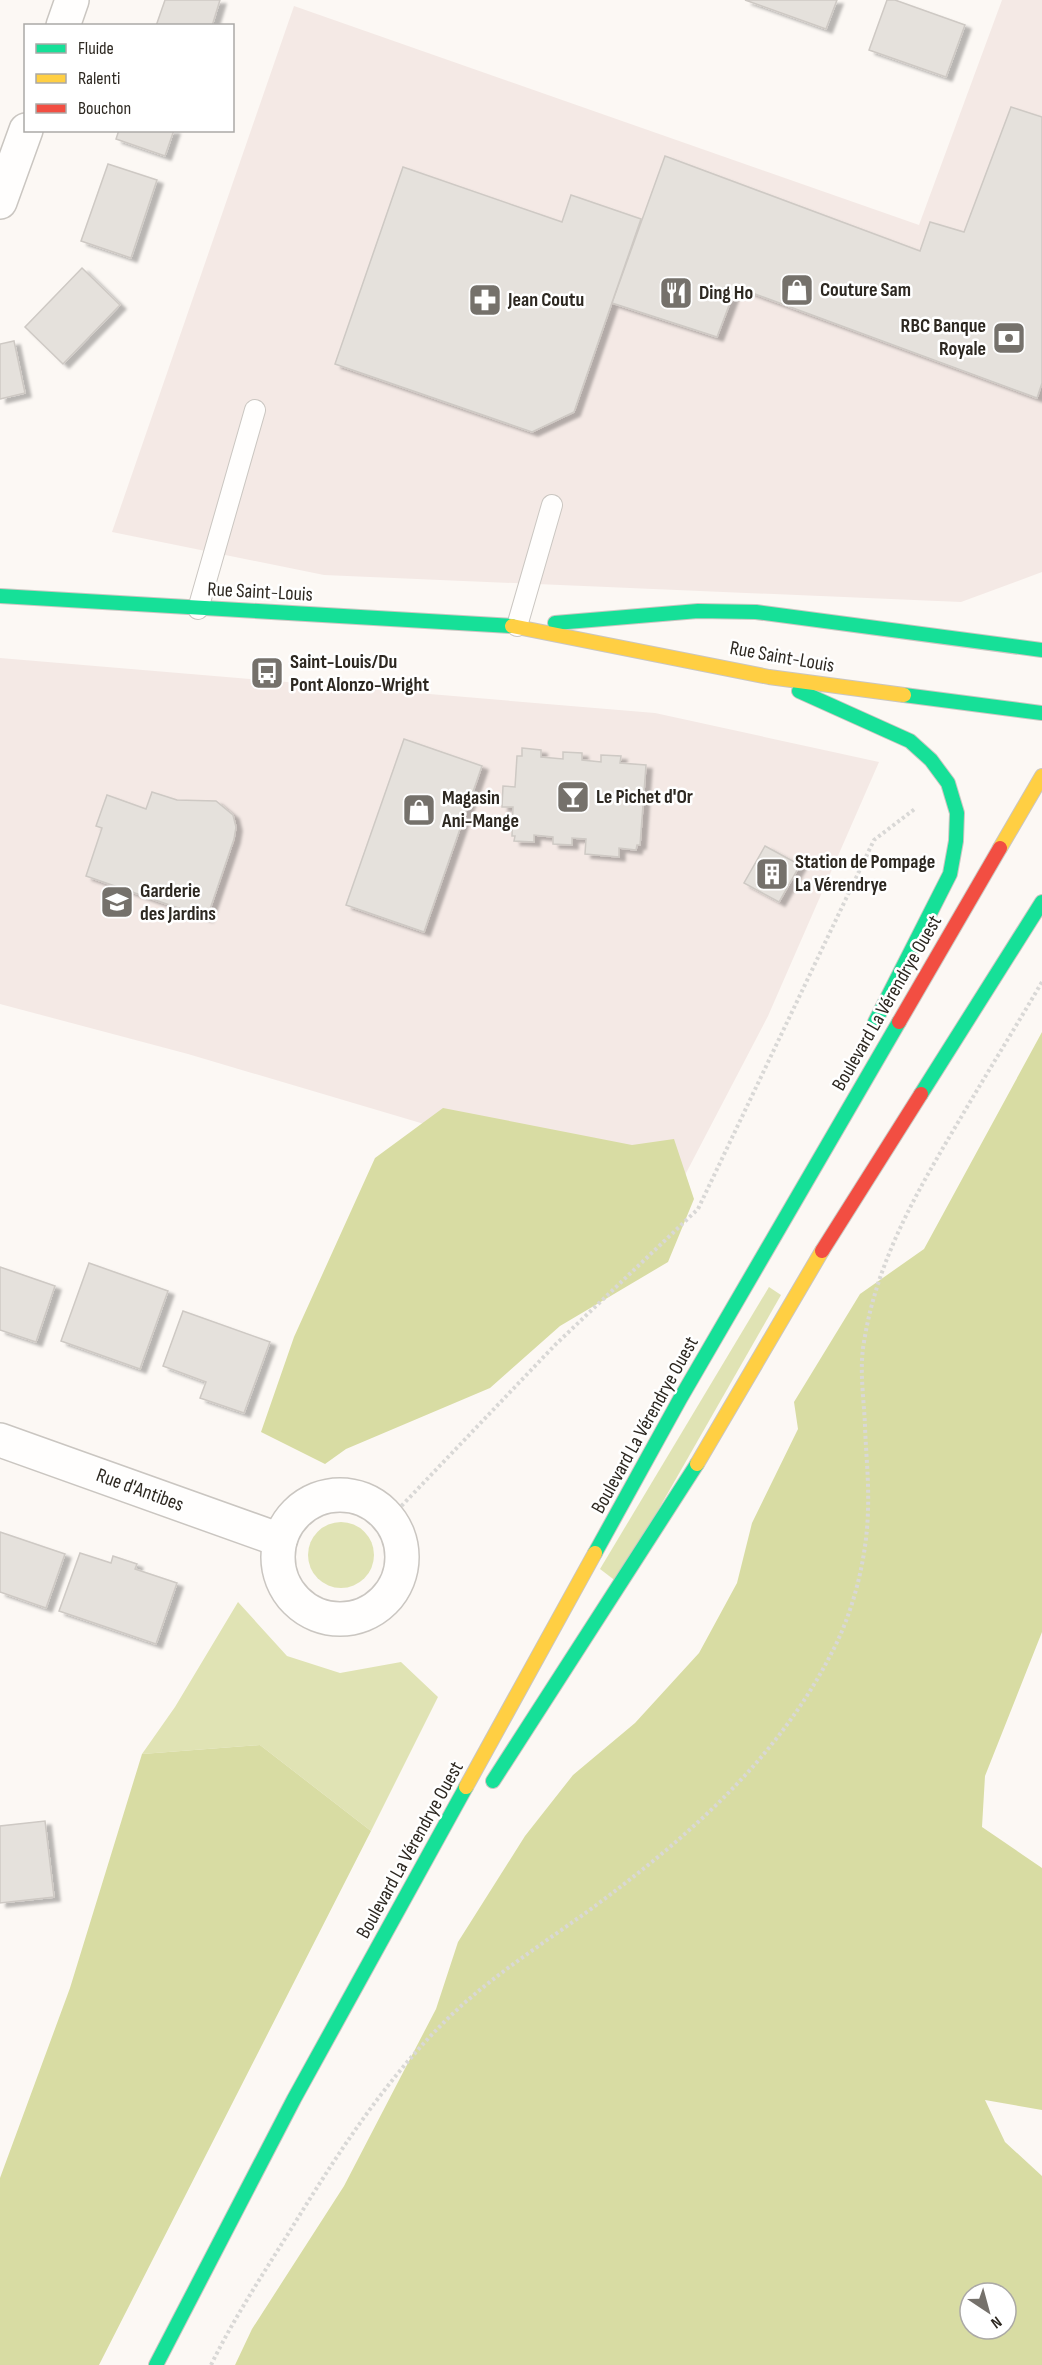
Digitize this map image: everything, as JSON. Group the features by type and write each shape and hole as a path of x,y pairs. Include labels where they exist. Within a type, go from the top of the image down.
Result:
{"main road":[{"name":"Rue Saint-Louis","path":"0,596 517,626 698,611 756,612 1042,650"},
{"name":"Rue Saint-Louis","path":"517,626 769,677 1042,713"},
{"path":"769,677 910,741 931,760 948,783 957,813 950,874 871,1030"},
{"name":"Boulevard La Vérendrye Ouest","path":"156,2365 294,2099 680,1399 1042,776"},
{"name":"Boulevard La Vérendrye Ouest","path":"489,1788 577,1648 674,1503 827,1243 1042,902"},
{"path":"680,1399 822,1125"},
{"name":"Boulevard La Vérendrye Ouest","path":"294,2099 426,1889"}],"street":[{"path":"64,24 72,0"},
{"path":"0,202 25,132"},
{"name":"Rue d'Antibes","path":"0,1440 280,1540"},
{"path":"338,1495 357,1497 375,1506 389,1519 399,1538 402,1559 398,1580 379,1605 351,1619 330,1619 310,1612 293,1599 282,1581 277,1560 280,1540 288,1522 302,1508 319,1499 338,1495"}],"lane":[{"path":"198,609 255,410"},
{"path":"517,626 552,505"}],"path":[{"path":"389,1519 555,1345 698,1209 874,840 924,802"},
{"path":"211,2365 226,2334 327,2171 366,2114 416,2052 461,2006 683,1838 761,1760 831,1655 849,1610 864,1547 868,1512 863,1346 875,1289 895,1234 1042,982"}],"shaded area":[{"path":"1002,0 1042,0 1042,572 961,602 324,575 112,532 294,6 919,225"},
{"path":"0,658 655,713 879,762 768,1016 673,1198 188,1054 0,1004"}],"green space":[{"path":"1042,1032 1042,1632 985,1776 982,1827 1042,1868 1042,2110 985,2100 1005,2142 1042,2176 1042,2365 235,2365 252,2329 344,2186 436,2009 458,1942 525,1836 573,1775 635,1723 699,1653 737,1583 752,1523 798,1429 794,1402 860,1294 924,1249"},
{"path":"443,1108 632,1145 674,1139 694,1199 668,1262 560,1326 490,1388 346,1449 325,1464 261,1432 294,1337 375,1158"},
{"path":"769,1287 781,1295 617,1582 600,1569"},
{"path":"341,1522 354,1525 364,1532 371,1542 374,1555 371,1568 364,1578 354,1585 341,1588 328,1585 318,1578 311,1568 308,1555 311,1542 318,1532 328,1525"},
{"path":"238,1602 287,1656 340,1673 401,1662 438,1697 371,1831 260,1745 142,1754 175,1707"},
{"path":"260,1745 371,1831 99,2365 0,2365 0,2178 70,1988 142,1754"}],"building":[{"path":"165,0 220,0 213,24 157,24"},
{"path":"745,0 837,0 826,29"},
{"path":"887,0 895,0 965,25 946,77 869,50"},
{"path":"1011,107 1042,117 1042,383 1037,398 736,287 717,337 612,303 665,156 920,251 930,222 964,232"},
{"path":"118,132 173,132 165,156 116,139"},
{"path":"108,164 157,180 131,258 81,241"},
{"name":"Jean Coutu","path":"403,167 562,222 571,195 641,219 574,412 532,432 335,364"},
{"path":"82,268 120,305 63,364 25,327"},
{"path":"14,341 25,393 0,399 0,344"},
{"path":"404,739 482,766 424,932 346,905"},
{"name":"Le Pichet d'Or","path":"522,748 541,750 541,757 563,759 563,752 582,753 582,760 601,762 601,755 621,756 620,763 646,765 640,845 637,845 636,850 619,848 619,857 585,854 586,839 572,838 572,845 553,844 553,837 534,835 534,842 514,841 515,836 512,836 513,807 502,807 503,786 515,787 517,756 522,756"},
{"path":"152,792 177,800 216,801 233,815 236,827 234,839 207,918 86,876 102,828 96,826 107,795 146,809"},
{"name":"Station de Pompage La Vérendrye","path":"765,846 800,865 779,902 744,883"},
{"path":"89,1263 168,1291 140,1369 61,1341"},
{"path":"0,1267 55,1286 36,1342 0,1330"},
{"path":"183,1311 270,1342 244,1413 200,1398 206,1382 163,1366"},
{"path":"0,1532 65,1554 46,1608 0,1592"},
{"path":"80,1553 111,1563 113,1556 137,1564 135,1569 177,1583 156,1644 59,1611"},
{"path":"45,1821 54,1897 0,1903 0,1826"}],"traffic: fast":[{"path":"0,596 512,626"},
{"path":"555,623 698,611 756,612 1042,650"},
{"path":"799,691 910,741 931,760 948,783 957,813 956,841 950,874 875,1022"},
{"path":"904,695 1042,713"},
{"path":"921,1094 1042,902"},
{"path":"595,1553 680,1399 899,1022"},
{"path":"493,1781 697,1464"},
{"path":"156,2365 294,2099 466,1787"}],"traffic: slow":[{"path":"512,626 769,677 904,695"},
{"path":"1000,848 1042,776"},
{"path":"697,1464 822,1251"},
{"path":"466,1787 595,1553"}],"traffic: jam":[{"path":"899,1022 1000,848"},
{"path":"822,1251 921,1094"}],"place":[{"name":"Couture Sam","path":"797,290"},
{"name":"Ding Ho","path":"676,293"},
{"name":"Jean Coutu","path":"485,300"},
{"name":"RBC Banque Royale","path":"1009,338"},
{"name":"Saint-Louis/Du Pont Alonzo-Wright","path":"267,673"},
{"name":"Le Pichet d'Or","path":"573,797"},
{"name":"Magasin Ani-Mange","path":"419,810"},
{"name":"Station de Pompage La Vérendrye","path":"772,874"},
{"name":"Garderie des Jardins","path":"117,902"}]}
